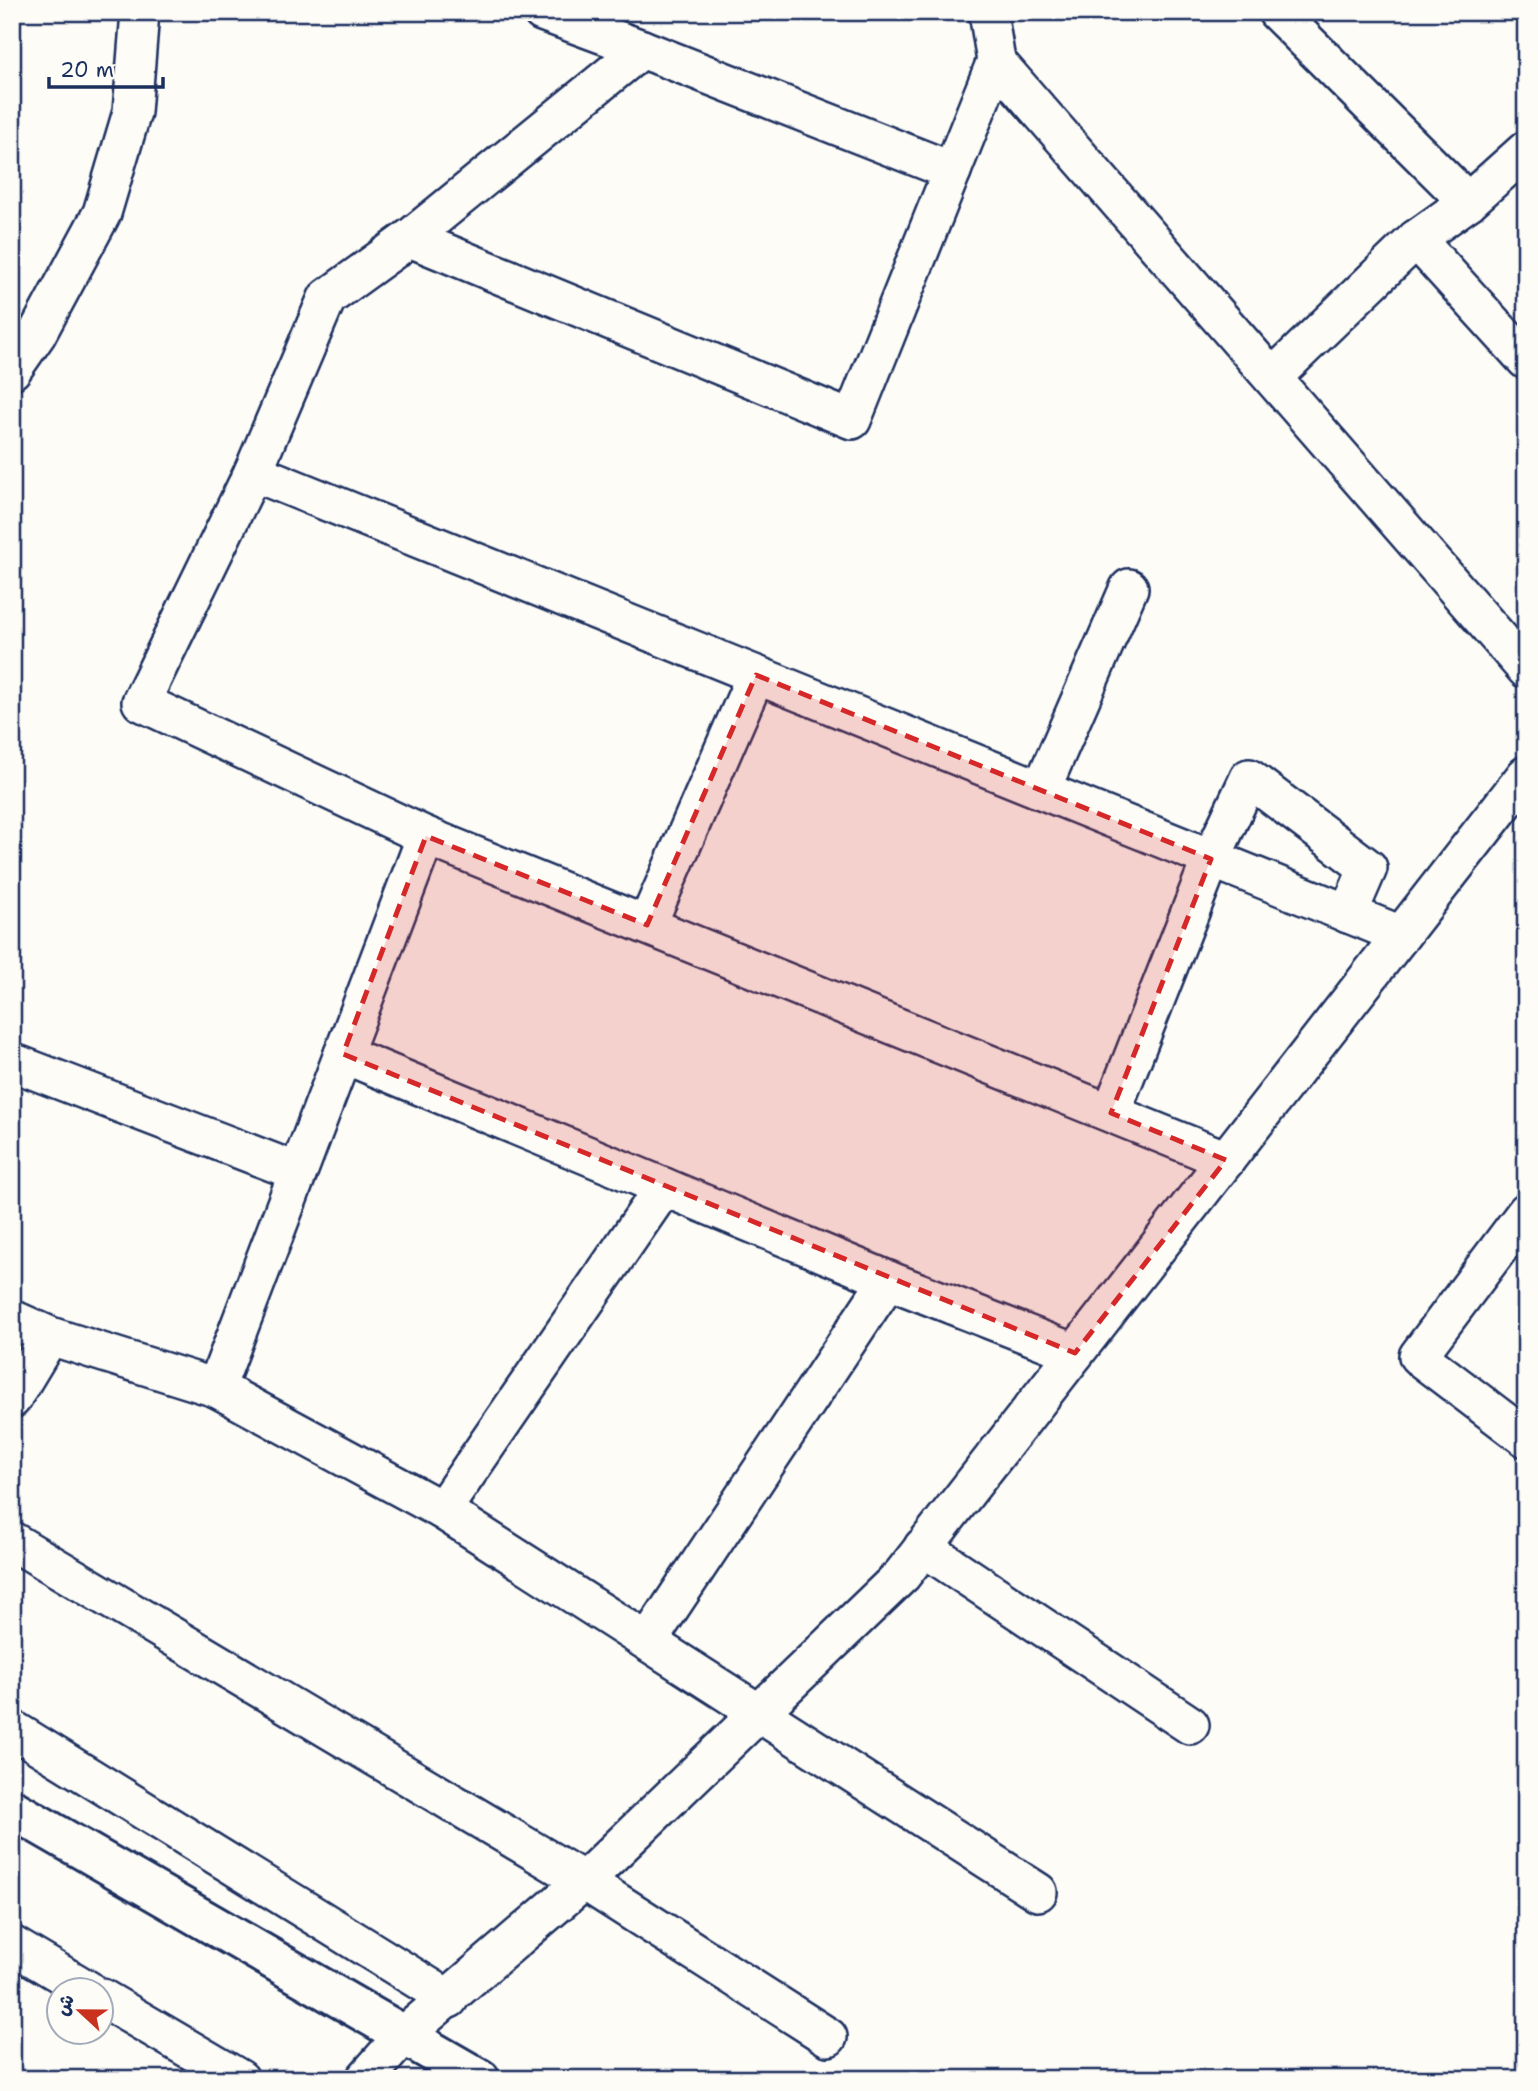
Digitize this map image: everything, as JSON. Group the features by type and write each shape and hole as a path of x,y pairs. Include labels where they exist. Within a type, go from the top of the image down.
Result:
{"main road":[{"path":"12,1809 480,2079"}],"street":[{"path":"12,370 37,334 102,213 132,112 140,12"},
{"path":"542,12 952,171"},
{"path":"410,238 852,420 996,61 988,12"},
{"path":"1277,12 1468,202"},
{"path":"642,49 410,238 327,298 253,472 141,702 426,836 1226,1160"},
{"path":"996,61 1526,669"},
{"path":"1273,377 1416,239 1468,202 1526,150"},
{"path":"1416,239 1526,360"},
{"path":"253,472 1401,936"},
{"path":"1041,790 1129,588"},
{"path":"647,925 756,675"},
{"path":"365,2079 404,2035 584,1881 902,1575 1526,775"},
{"path":"1111,1113 1211,859 1249,778 1368,868 1348,914"},
{"path":"216,1388 426,836"},
{"path":"343,1054 888,1280 1075,1353"},
{"path":"12,1062 298,1172"},
{"path":"442,1510 664,1187"},
{"path":"1526,1212 1418,1356 1526,1438"},
{"path":"648,1641 888,1280"},
{"path":"12,1319 50,1336 216,1388 442,1510 1038,1892"},
{"path":"12,1399 50,1336"},
{"path":"12,1541 584,1881 828,2037"},
{"path":"923,1547 1191,1725"},
{"path":"12,1729 449,1998"},
{"path":"12,1945 64,1976"},
{"path":"116,2005 240,2079"}],"highlighted area":[{"path":"756,675 1211,859 1111,1113 1226,1160 1075,1353 343,1054 426,836 647,925"}]}
